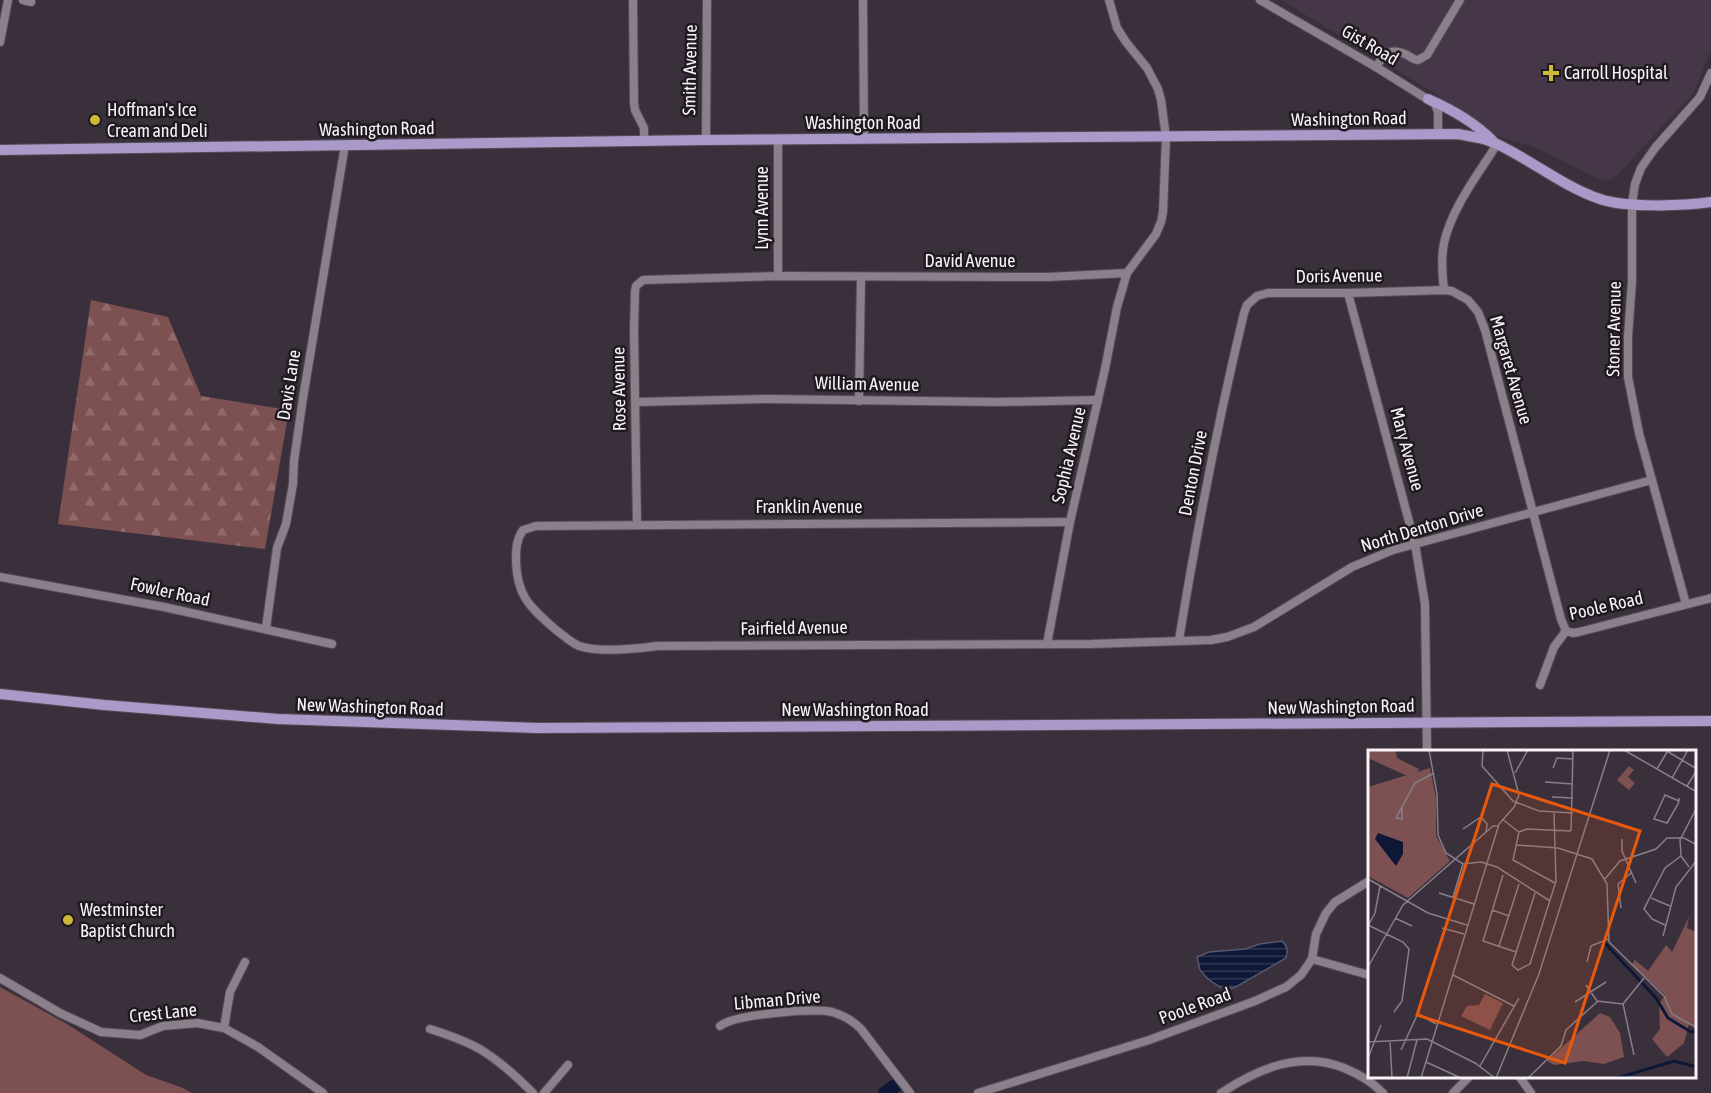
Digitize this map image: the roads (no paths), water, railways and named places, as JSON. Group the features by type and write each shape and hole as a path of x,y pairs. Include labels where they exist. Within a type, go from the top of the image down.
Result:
{"main road":[{"path":"1428,99 1450,108 1497,144"},
{"name":"Washington Road","path":"0,150 706,140 1438,134 1471,136 1497,144 1590,195 1610,202 1693,204 1711,202"},
{"name":"New Washington Road","path":"0,694 104,705 339,723 506,728 1711,721"}],"street":[{"path":"0,42 8,0"},
{"path":"633,0 634,103 644,128 644,141"},
{"name":"Smith Avenue","path":"706,140 707,0"},
{"path":"863,0 864,139"},
{"path":"1108,0 1117,28 1147,68 1158,89 1164,112 1166,137 1161,222 1150,242 1127,273"},
{"name":"Gist Road","path":"1260,0 1428,99"},
{"path":"1376,67 1382,57 1394,51 1401,52 1414,60 1427,55 1460,0"},
{"name":"Stoner Avenue","path":"1686,604 1639,433 1628,377 1632,204 1635,184 1641,168 1655,148 1700,97 1711,73"},
{"path":"1428,99 1437,107 1438,134"},
{"name":"Lynn Avenue","path":"778,140 778,276"},
{"path":"1444,290 1442,264 1447,233 1461,202 1497,144"},
{"name":"Davis Lane","path":"266,628 277,548 286,524 293,484 303,398 345,146"},
{"name":"David Avenue","path":"666,279 778,276 1048,277 1127,273"},
{"name":"Sophia Avenue","path":"1047,644 1070,522 1117,307 1127,273"},
{"path":"859,401 861,277"},
{"name":"Rose Avenue","path":"637,525 637,402 634,330 636,286 643,280 666,279"},
{"name":"Doris Avenue","path":"1244,313 1250,302 1257,296 1268,293 1444,290"},
{"name":"Margaret Avenue","path":"1444,290 1452,291 1468,300 1481,319 1566,631"},
{"name":"Mary Avenue","path":"1348,293 1415,544 1425,604 1427,723"},
{"name":"Denton Drive","path":"1179,640 1193,554 1226,387 1244,313"},
{"name":"William Avenue","path":"637,402 767,399 1098,400"},
{"name":"North Denton Drive","path":"1179,640 1211,640 1242,632 1276,615 1352,567 1393,550 1652,480"},
{"name":"Franklin Avenue","path":"548,525 1070,522"},
{"name":"Fairfield Avenue","path":"548,525 528,528 519,535 516,547 518,586 527,601 541,616 570,641 586,648 1124,643 1179,640"},
{"name":"Fowler Road","path":"0,577 88,592 266,628 332,644"},
{"name":"Poole Road","path":"1540,685 1554,647 1566,631 1579,632 1711,598"},
{"path":"1427,723 1427,750"},
{"name":"Poole Road","path":"978,1093 1149,1040 1255,1001 1286,987 1301,975 1312,959 1316,934 1326,913 1335,902 1368,881"},
{"path":"1312,959 1368,975"},
{"path":"224,1028 230,992 245,962"},
{"name":"Crest Lane","path":"0,978 60,1013 101,1032 140,1035 163,1026 197,1023 224,1028 258,1047 323,1093"},
{"name":"Libman Drive","path":"720,1026 728,1021 760,1015 812,1010 842,1015 861,1029 910,1093"},
{"path":"430,1029 450,1035 485,1052 533,1093"},
{"path":"1221,1093 1270,1067 1309,1060 1328,1062 1351,1071 1369,1081 1383,1093"},
{"path":"544,1093 568,1065"},
{"path":"1453,1093 1469,1078"},
{"path":"1520,1078 1531,1093"}],"water":[{"path":"1282,941 1287,949 1286,958 1234,988 1220,987 1200,970 1197,957 1209,952 1245,949"}],"waterway":[{"path":"885,1093 895,1086"}],"place":[{"name":"Carroll Hospital","path":"1551,73"},
{"name":"Hoffman's Ice Cream and Deli","path":"95,120"},
{"name":"Westminster Baptist Church","path":"68,920"}]}
